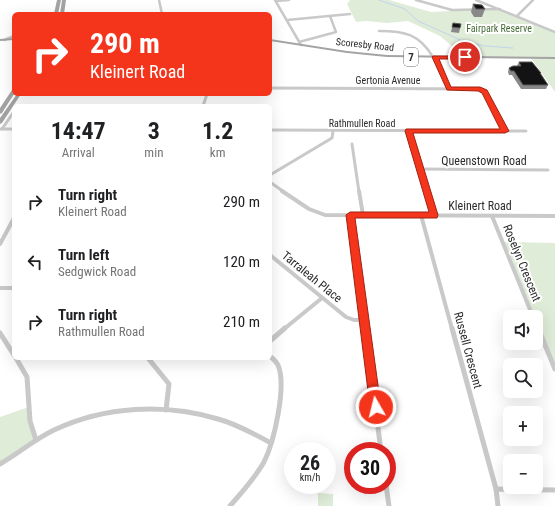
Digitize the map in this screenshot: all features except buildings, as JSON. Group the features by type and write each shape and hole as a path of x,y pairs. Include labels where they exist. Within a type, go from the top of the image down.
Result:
{"main road":[{"path":"56,12 59,0"},
{"path":"62,12 64,0"},
{"path":"2,40 12,38"},
{"name":"Scoresby Road","path":"272,40 377,55 554,58"},
{"path":"0,112 12,95"},
{"path":"0,122 12,104"}],"street":[{"path":"159,0 162,12"},
{"path":"289,0 275,1 300,44 336,32 330,16"},
{"path":"416,0 452,10 500,9"},
{"path":"476,0 555,32"},
{"path":"527,0 532,1"},
{"path":"517,16 532,1"},
{"path":"287,20 350,14"},
{"path":"379,30 399,31 419,39 425,44 434,57 449,89"},
{"name":"Gertonia Avenue","path":"272,88 478,89 484,91 505,131"},
{"path":"1,130 12,114"},
{"path":"1,130 12,130"},
{"name":"Rathmullen Road","path":"272,130 526,132"},
{"path":"272,174 332,138 333,131"},
{"path":"409,131 434,215"},
{"path":"352,144 363,215"},
{"name":"Queenstown Road","path":"420,169 548,170"},
{"name":"Kleinert Road","path":"272,183 315,212 328,215 555,216"},
{"path":"350,215 380,442"},
{"name":"Russell Crescent","path":"421,215 496,489 498,506"},
{"name":"Roselyn Crescent","path":"492,216 531,310"},
{"path":"0,244 12,222"},
{"name":"Tarraleah Place","path":"272,257 348,318 364,320"},
{"path":"0,288 12,288"},
{"path":"272,340 322,298"},
{"path":"0,333 12,352"},
{"path":"543,340 555,370"},
{"path":"230,506 259,470 271,444 276,419 280,382 279,367 272,358"},
{"path":"17,360 27,377 30,421 36,440"},
{"path":"150,360 169,384 166,410"},
{"path":"0,464 36,440 64,425 91,416 127,411 166,410 185,412 219,419 238,426 271,444"},
{"path":"496,489 555,490"},
{"path":"387,494 388,506"}],"green space":[{"name":"Fairpark Reserve","path":"350,0 389,0 431,12 498,9 555,32 555,92 531,58 465,57 440,36 408,21 387,23 366,21 356,22 347,4"},
{"path":"503,242 555,243 555,369 543,340 543,310 530,310"},
{"path":"29,407 36,440 0,464 0,417"},
{"path":"318,494 333,494 333,506 318,506"}],"waterway":[{"path":"379,0 405,9 418,21 465,42 485,46 513,48"}],"route":[{"path":"376,407 350,215 434,215 409,131 505,131 482,90 449,89 435,57 465,57"}]}
